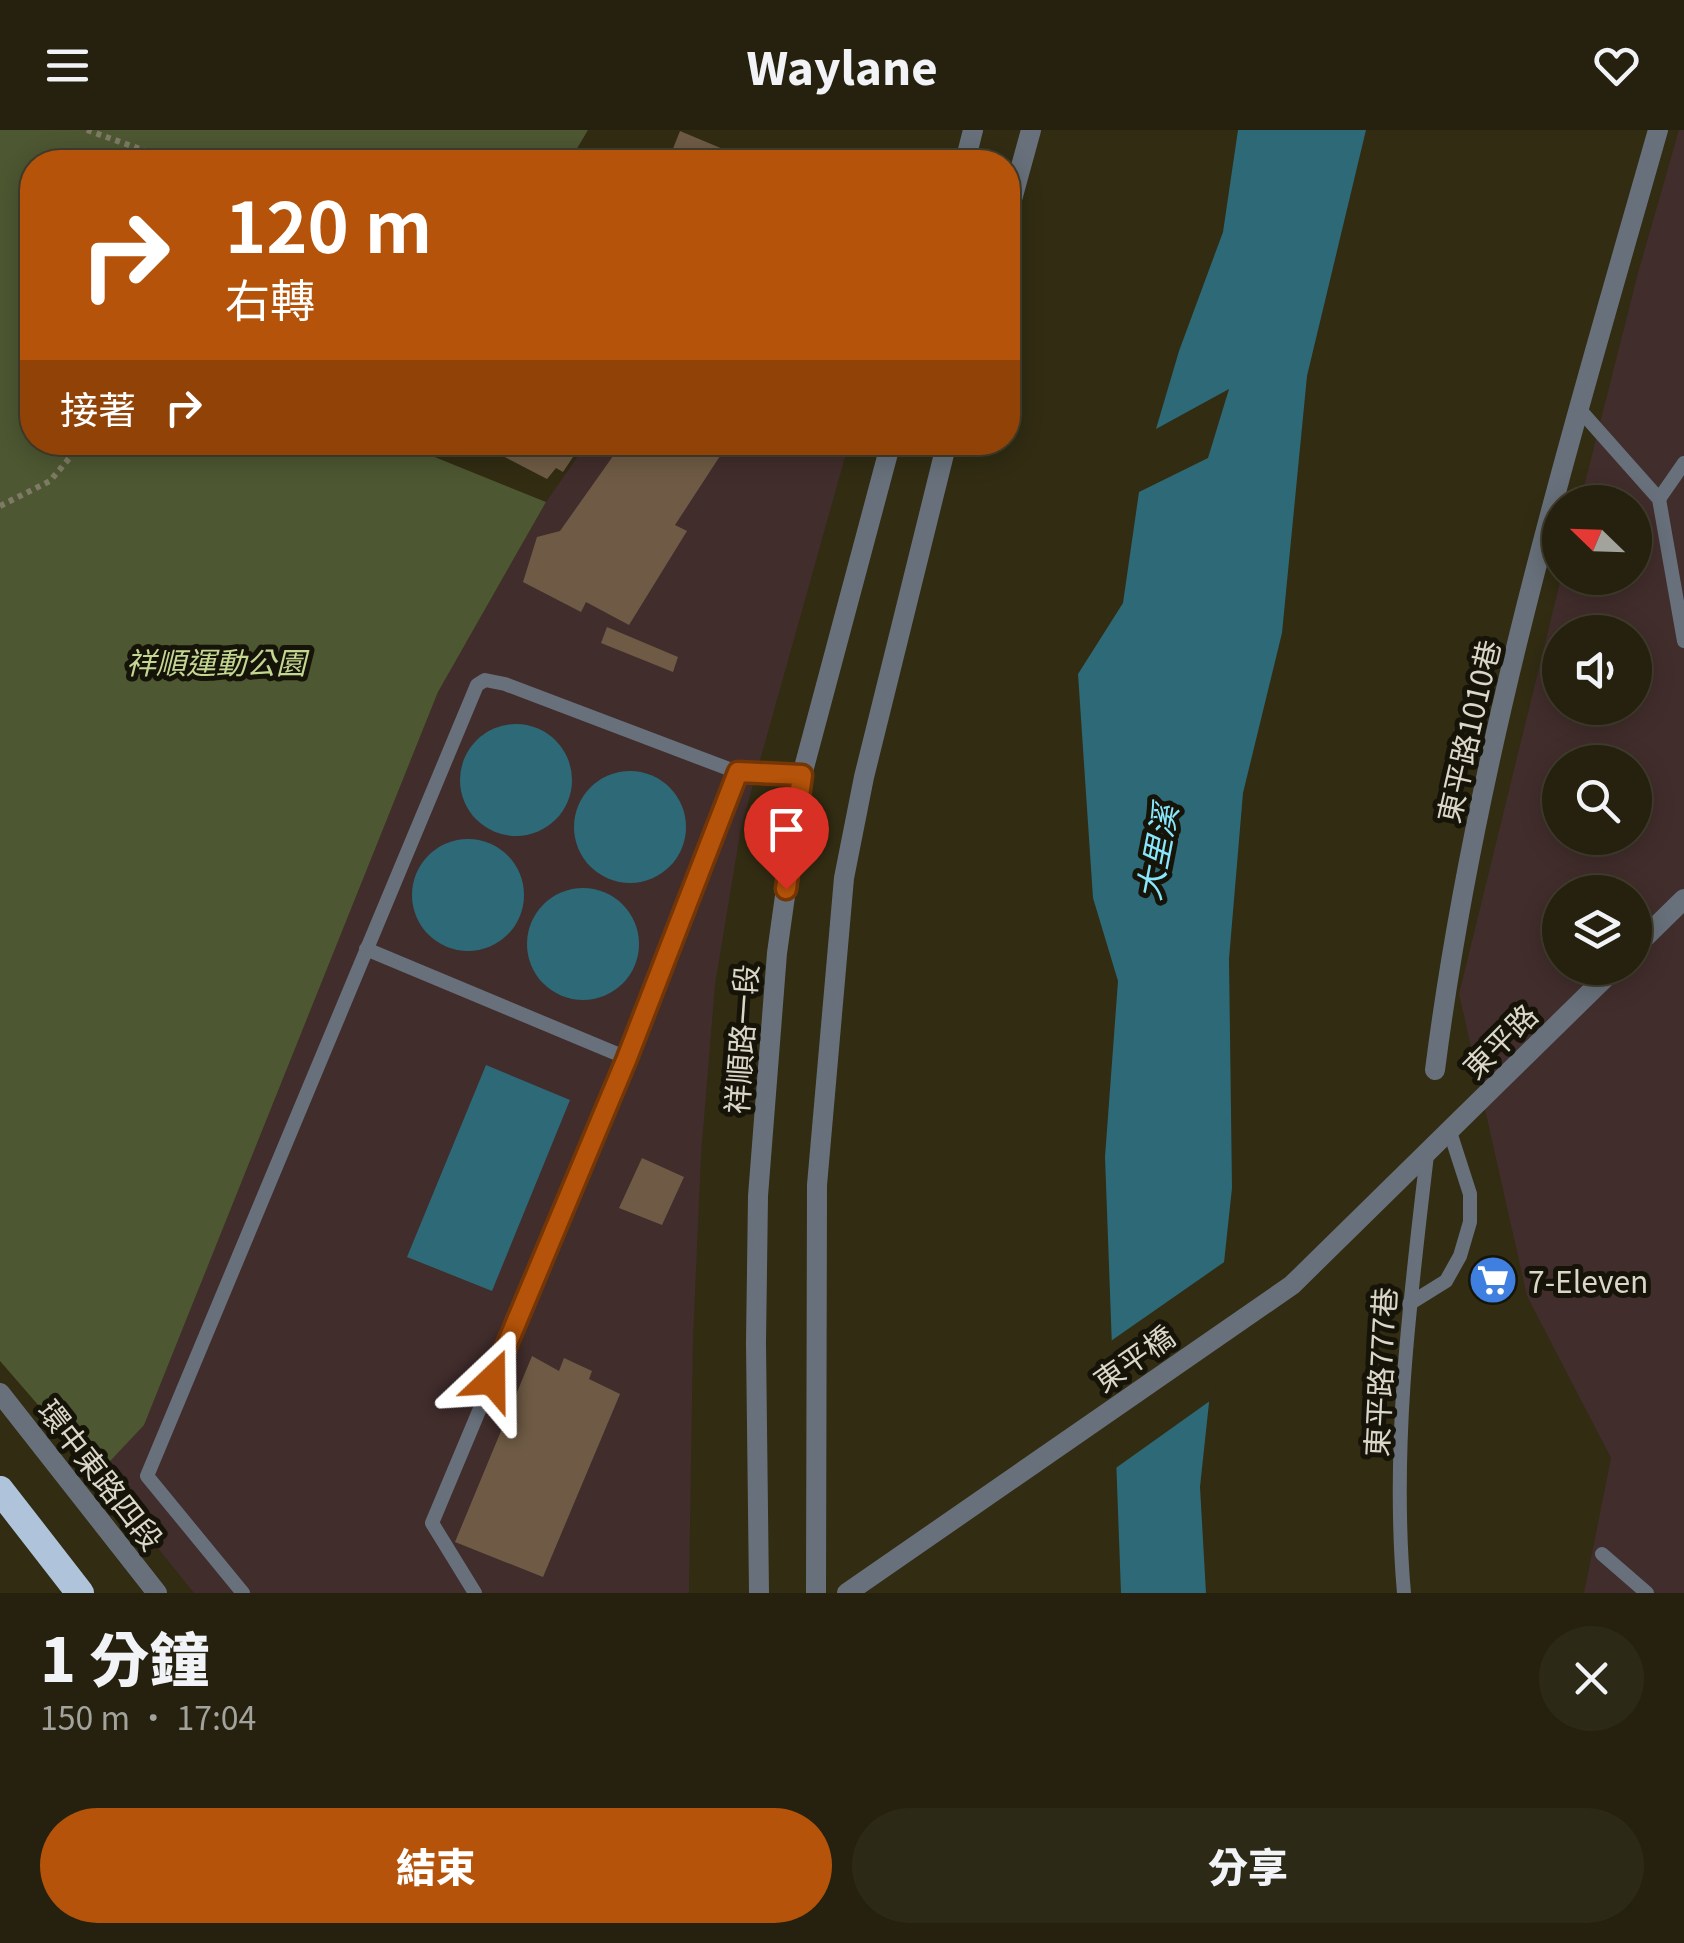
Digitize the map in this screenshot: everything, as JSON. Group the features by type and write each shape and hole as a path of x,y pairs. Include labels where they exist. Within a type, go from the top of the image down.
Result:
{"highway":[{"path":"0,1490 80,1593"}],"street":[{"path":"1020,170 1031,130"},
{"name":"東平路1010巷","path":"1435,1070 1449,960 1487,768 1658,130"},
{"name":"祥順路一段","path":"759,1593 758,1196 777,952 802,775 888,455"},
{"path":"816,1593 817,1186 844,878 873,739 944,455"},
{"path":"1652,931 1684,899"},
{"name":"東平路","path":"1427,1156 1598,985"},
{"name":"東平橋","path":"851,1590 1292,1285 1427,1156"},
{"name":"環中東路四段","path":"0,1393 158,1593"}],"lane":[{"path":"1580,410 1660,499 1684,642"},
{"path":"1660,499 1684,463"},
{"path":"243,1593 147,1476 477,684 485,680 505,684 738,772 802,775"},
{"path":"475,1593 432,1523 627,1058 738,772"},
{"path":"366,949 627,1058"},
{"path":"1410,1304 1446,1281 1460,1256 1470,1222 1470,1194 1450,1132"},
{"name":"東平路777巷","path":"1404,1593 1400,1479 1410,1304 1427,1156"},
{"path":"1602,1554 1647,1593"}],"path":[{"path":"87,130 143,150"},
{"path":"0,506 50,481 73,455"}],"shaded area":[{"path":"1679,130 1684,130 1684,1593 1584,1593 1611,1458 1527,1296 1459,994 1542,655 1542,725 1652,725 1652,615 1552,615 1557,595 1652,595 1652,485 1584,485 1638,273"},
{"path":"579,455 846,455 741,828 715,985 701,1156 693,1339 689,1590 194,1593 98,1474 144,1424 438,692 546,502"}],"green space":[{"name":"祥順運動公園","path":"0,130 588,130 576,150 20,150 20,455 430,455 546,502 438,692 144,1425 98,1474 0,1361"}],"water":[{"name":"大里溪","path":"1238,130 1366,130 1307,376 1282,633 1243,793 1229,959 1232,1188 1200,1487 1206,1593 1121,1593 1105,1157 1118,981 1093,898 1078,674 1123,603 1139,492 1208,458 1229,389 1156,429 1179,351 1223,232"},
{"path":"516,724 538,728 556,740 568,758 572,780 568,802 556,820 538,832 516,836 494,832 476,820 464,802 460,780 464,758 476,740 494,728"},
{"path":"630,771 652,775 670,787 682,805 686,827 682,849 670,867 652,879 630,883 608,879 590,867 578,849 574,827 578,805 590,787 608,775"},
{"path":"468,839 490,843 508,855 520,873 524,895 520,917 508,935 490,947 468,951 446,947 428,935 416,917 412,895 416,873 428,855 446,843"},
{"path":"583,888 605,892 623,904 635,922 639,944 635,966 623,984 605,996 583,1000 561,996 543,984 531,966 527,944 531,922 543,904 561,892"},
{"path":"486,1065 570,1100 492,1291 407,1257"}],"pier":[{"path":"1230,1258 1214,1398 1113,1470 1108,1343"}],"building":[{"path":"680,131 725,150 672,150"},
{"path":"501,455 574,455 563,472 556,468 547,479"},
{"path":"614,455 720,456 675,525 687,531 629,625 586,602 581,612 523,582 537,537 560,531"},
{"path":"607,627 678,657 673,672 601,643"},
{"path":"642,1158 684,1177 662,1225 619,1208"},
{"path":"532,1356 559,1371 564,1358 592,1371 589,1379 620,1394 543,1577 455,1542"}],"place":[{"name":"7-Eleven","path":"1493,1280"}],"route":[{"path":"492,1380 627,1058 738,772 802,775 786,889"}]}
